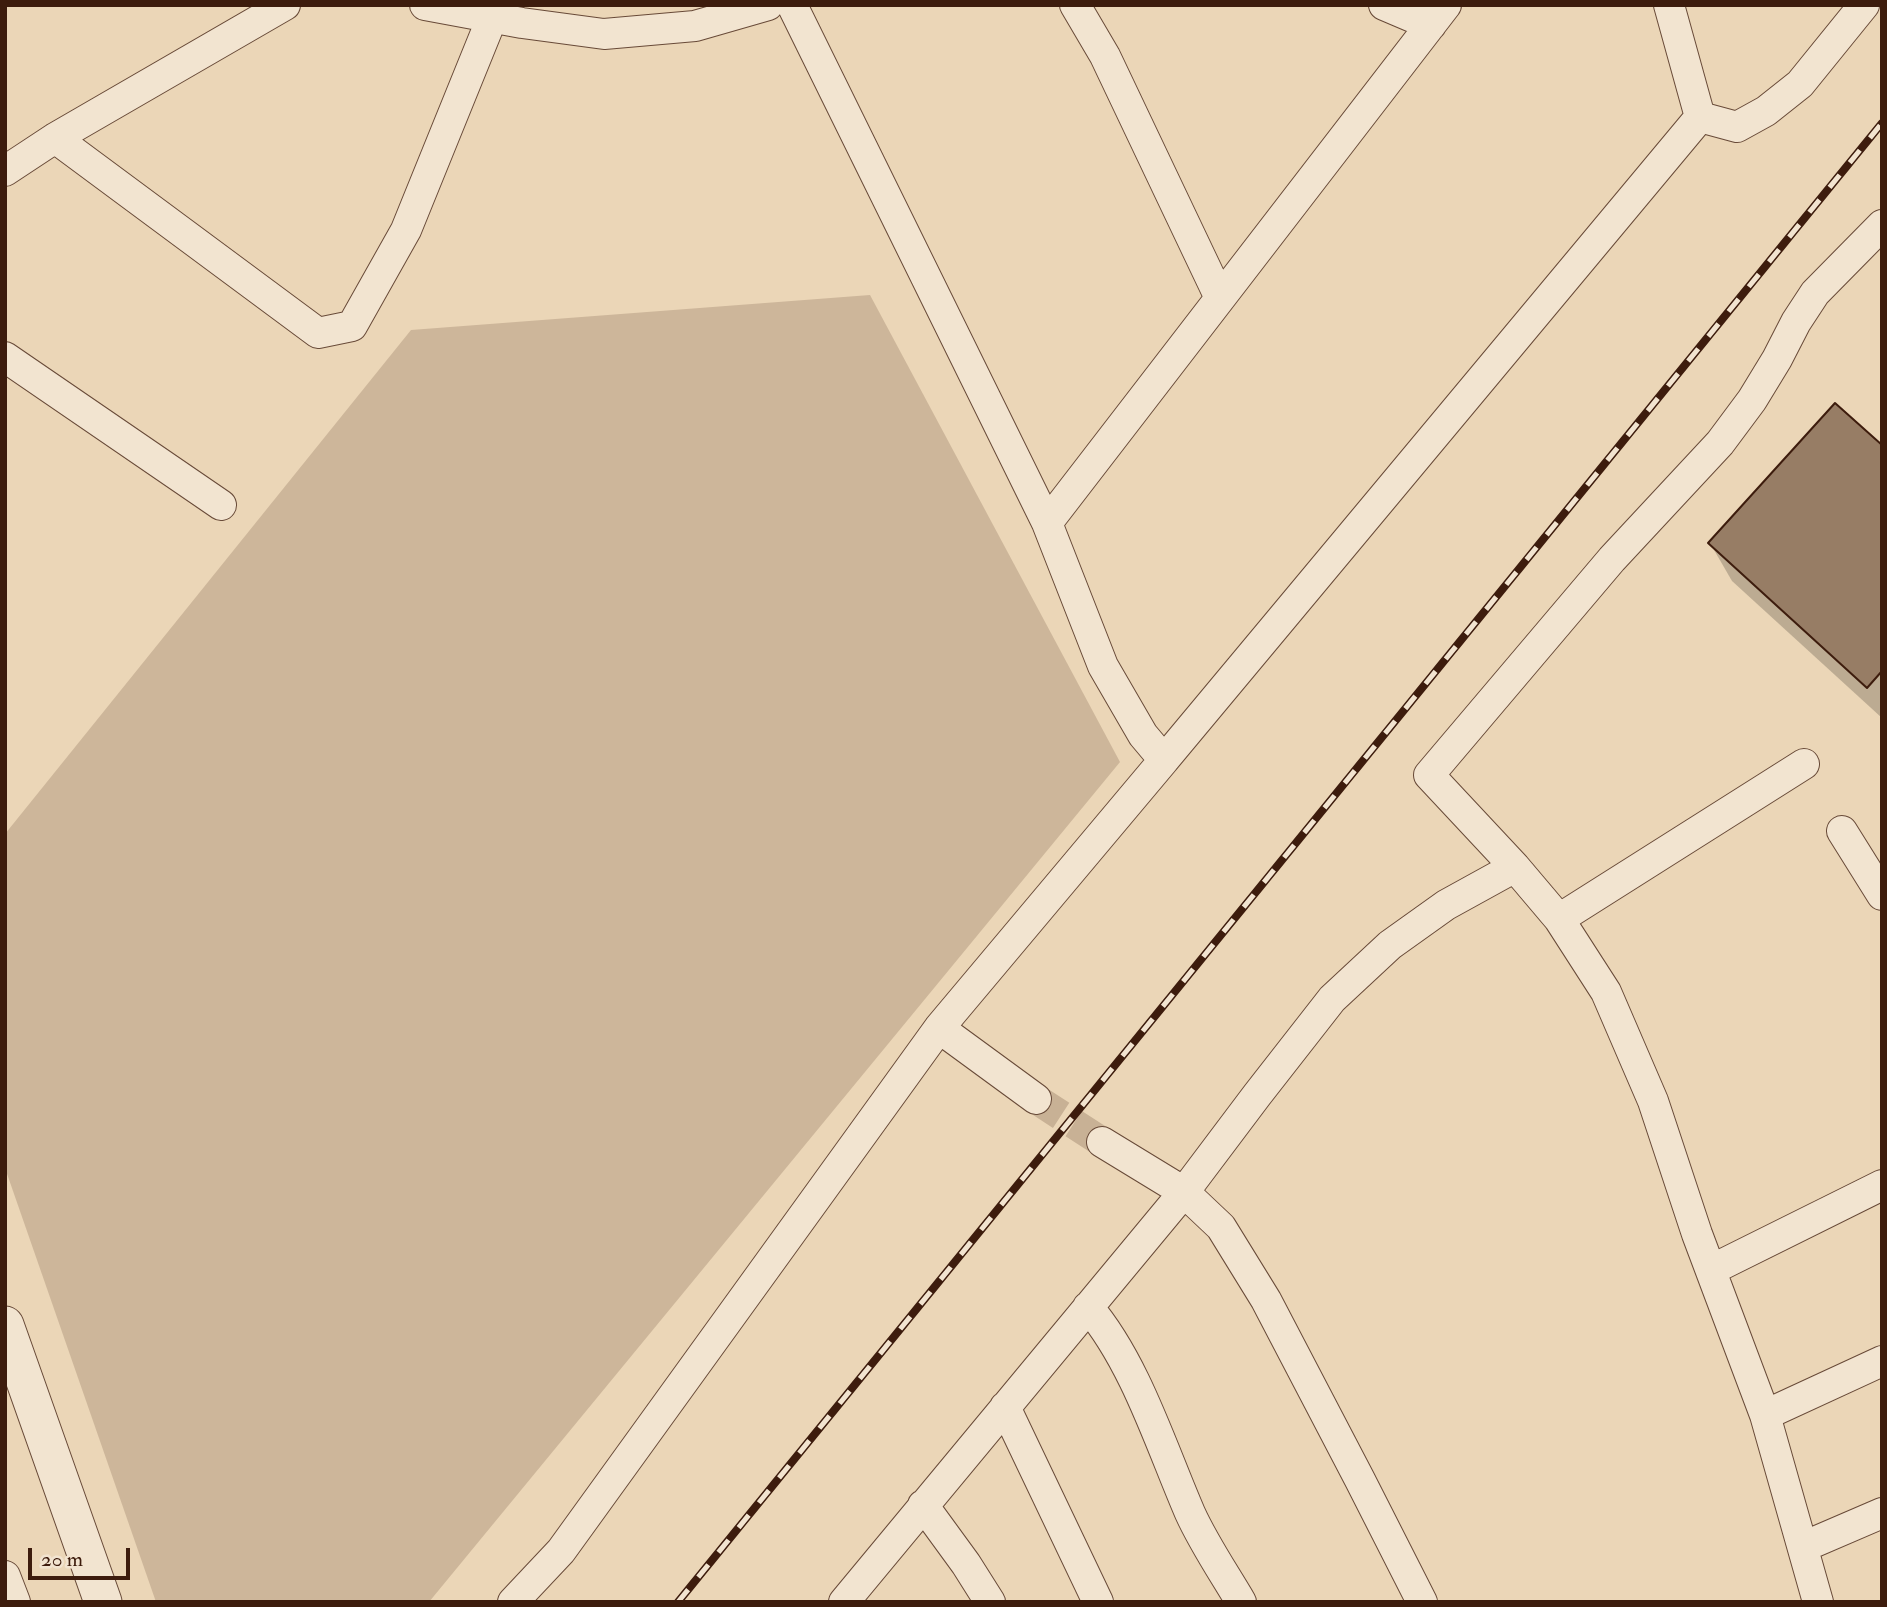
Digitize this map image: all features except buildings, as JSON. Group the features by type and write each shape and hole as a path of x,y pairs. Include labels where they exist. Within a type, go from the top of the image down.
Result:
{"street":[{"path":"5,171 55,138 285,5"},
{"path":"425,5 522,23 604,33 695,26 768,5"},
{"path":"792,5 1046,523 1103,666 1143,735 1164,760"},
{"path":"1075,5 1105,56 1220,298"},
{"path":"1046,523 1438,15 1384,5"},
{"path":"1669,5 1700,117"},
{"path":"1700,117 1737,127 1766,111 1800,84 1860,7"},
{"path":"55,138 318,333 352,326 406,230 492,18"},
{"path":"513,1602 561,1551 939,1028 1700,117"},
{"path":"1818,1602 1765,1415 1696,1234 1653,1101 1606,992 1559,919 1515,867 1429,775 1612,559 1720,443 1752,400 1815,293 1882,225"},
{"path":"5,357 221,505"},
{"path":"1559,919 1804,764"},
{"path":"1842,831 1882,895"},
{"path":"844,1602 1184,1192 1332,999 1390,945 1446,905 1515,867"},
{"path":"939,1028 1036,1099"},
{"path":"1101,1142 1184,1192 1221,1227 1266,1300 1422,1602"},
{"path":"1710,1270 1882,1185"},
{"path":"1088,1307 1103,1325 1134,1382 1192,1517 1241,1602"},
{"path":"5,1325 103,1602"},
{"path":"1765,1415 1882,1361"},
{"path":"1005,1407 1098,1602"},
{"path":"923,1505 966,1564 989,1602"},
{"path":"1803,1546 1882,1513"},
{"path":"5,1576 15,1602"}],"shaded area":[{"path":"870,295 1120,762 429,1602 156,1602 5,1168 5,834 411,330"}],"tunnel":[{"path":"1036,1099 1102,1142"}],"railway":[{"path":"678,1602 1882,123"}]}
